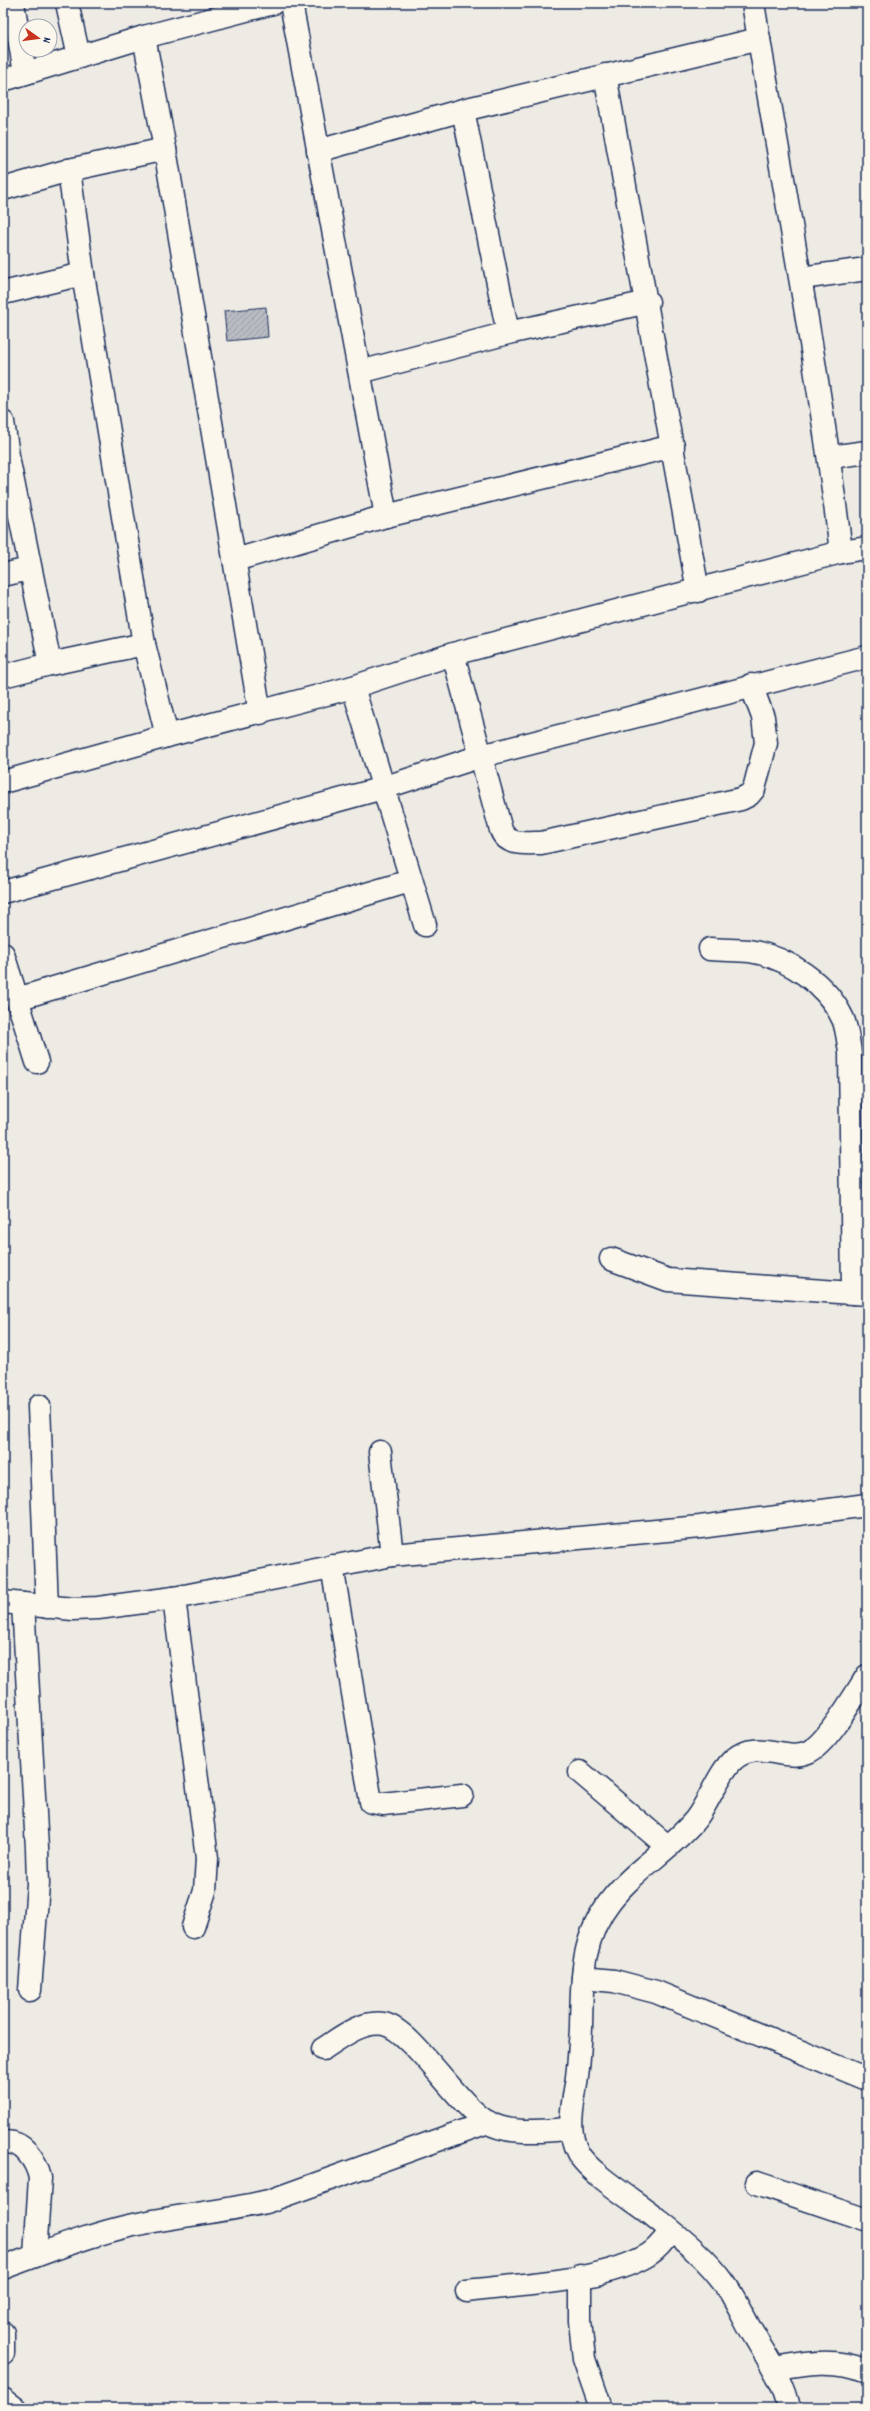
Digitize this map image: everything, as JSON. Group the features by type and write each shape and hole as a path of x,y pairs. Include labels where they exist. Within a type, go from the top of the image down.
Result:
{"street":[{"path":"13,3 26,73"},
{"path":"67,3 79,57"},
{"path":"3,80 144,37 235,7 273,3"},
{"path":"291,3 386,516"},
{"path":"753,3 801,278 830,457 841,552"},
{"path":"144,37 165,149 260,713"},
{"path":"318,151 463,110 759,38"},
{"path":"605,75 648,302 698,591"},
{"path":"463,110 508,333"},
{"path":"3,189 69,170 165,149"},
{"path":"69,170 83,274 144,644 167,736"},
{"path":"801,278 867,269"},
{"path":"3,293 83,274"},
{"path":"360,372 508,333 648,302"},
{"path":"3,422 6,462 50,664"},
{"path":"235,560 386,516 673,446"},
{"path":"830,457 867,452"},
{"path":"3,782 167,736 260,713 353,687 453,654 698,591 841,552 867,548"},
{"path":"3,575 29,569"},
{"path":"3,676 50,664 144,644"},
{"path":"453,654 503,836 516,842 541,842 741,799 749,795 754,789 766,743 763,717 751,685"},
{"path":"3,892 383,788 481,756 751,685 867,657"},
{"path":"353,687 410,881 425,926"},
{"path":"16,999 410,881"},
{"path":"611,1259 668,1280 860,1294 850,1052 844,1020 831,997 810,979 788,964 750,951 710,949"},
{"path":"3,954 37,1062"},
{"path":"39,1406 47,1607"},
{"path":"380,1452 392,1555"},
{"path":"30,1990 38,1884 37,1848 13,1603 47,1607 98,1608 174,1598 392,1555 700,1527 867,1505"},
{"path":"332,1566 371,1802 383,1804 462,1795"},
{"path":"174,1598 207,1858 205,1891 193,1927"},
{"path":"788,2408 782,2384 774,2368 727,2286 712,2266 672,2231 590,2166 578,2154 571,2129 572,2106 580,2042 583,1960 589,1938 598,1918 611,1899 635,1874 667,1846 681,1836 696,1819 734,1759 759,1750 800,1755 810,1752 828,1734 867,1676"},
{"path":"580,1772 667,1846"},
{"path":"583,1978 614,1981 656,1992 867,2079"},
{"path":"323,2049 354,2030 368,2025 384,2024 397,2030 413,2045 465,2103 488,2122 520,2130 571,2129"},
{"path":"3,2268 54,2248 132,2225 243,2207 269,2201 488,2122"},
{"path":"3,2143 12,2142 19,2145 32,2157 38,2168 40,2178 35,2256"},
{"path":"757,2183 867,2220"},
{"path":"467,2290 580,2276 626,2264 648,2255 659,2246 672,2231"},
{"path":"580,2276 580,2321 584,2359 601,2408"},
{"path":"3,2333 3,2353"},
{"path":"774,2368 813,2362 828,2362 850,2365 867,2371"},
{"path":"3,2399 15,2408"}],"building":[{"path":"266,307 268,337 227,341 224,311"}]}
